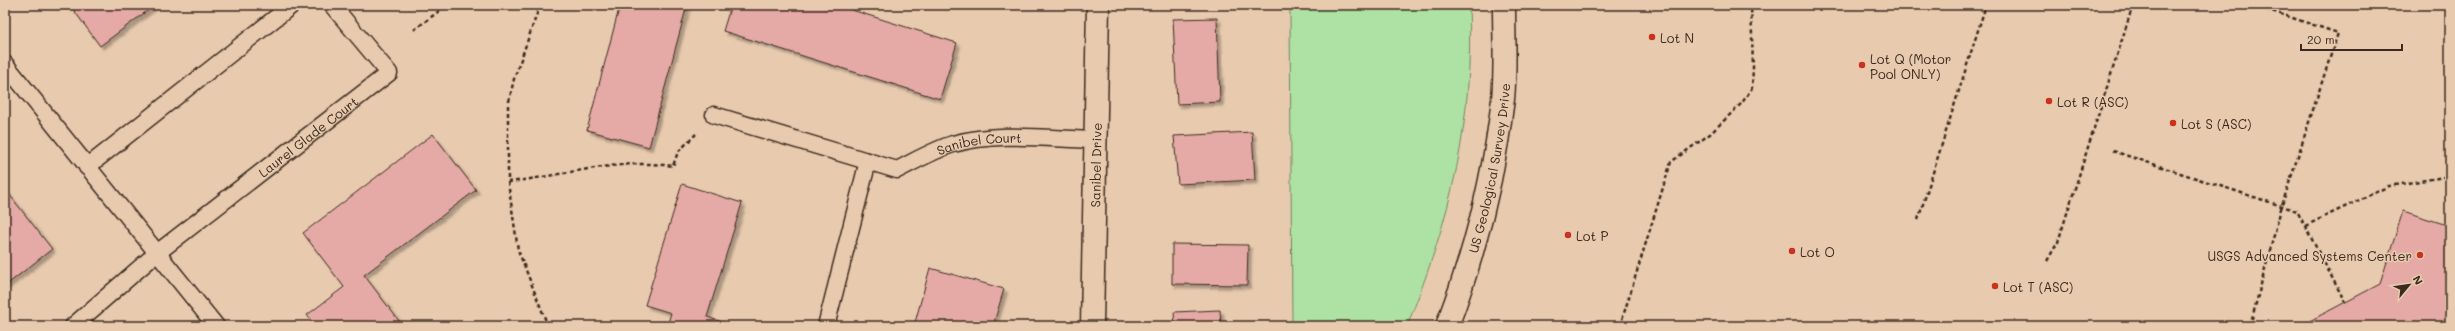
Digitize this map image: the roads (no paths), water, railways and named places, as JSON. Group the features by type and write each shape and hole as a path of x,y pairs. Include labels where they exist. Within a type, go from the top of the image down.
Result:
{"street":[{"name":"Sanibel Drive","path":"1092,326 1098,5"},
{"name":"US Geological Survey Drive","path":"1446,326 1467,272 1488,193 1503,98 1504,5"}],"lane":[{"path":"87,167 292,5"},
{"name":"Laurel Glade Court","path":"74,326 157,253 389,73 332,5"},
{"path":"5,64 216,326"},
{"name":"Sanibel Court","path":"714,115 897,170 952,144 983,138 1002,137 1096,140"},
{"path":"826,326 868,161"}],"place":[{"name":"Lot N","path":"1652,37"},
{"name":"Lot Q (Motor Pool ONLY)","path":"1862,65"},
{"name":"Lot R (ASC)","path":"2049,101"},
{"name":"Lot S (ASC)","path":"2173,123"},
{"name":"Lot P","path":"1568,235"},
{"name":"Lot O","path":"1792,251"},
{"name":"USGS Advanced Systems Center","path":"2420,255"},
{"name":"Lot T (ASC)","path":"1995,286"}]}
